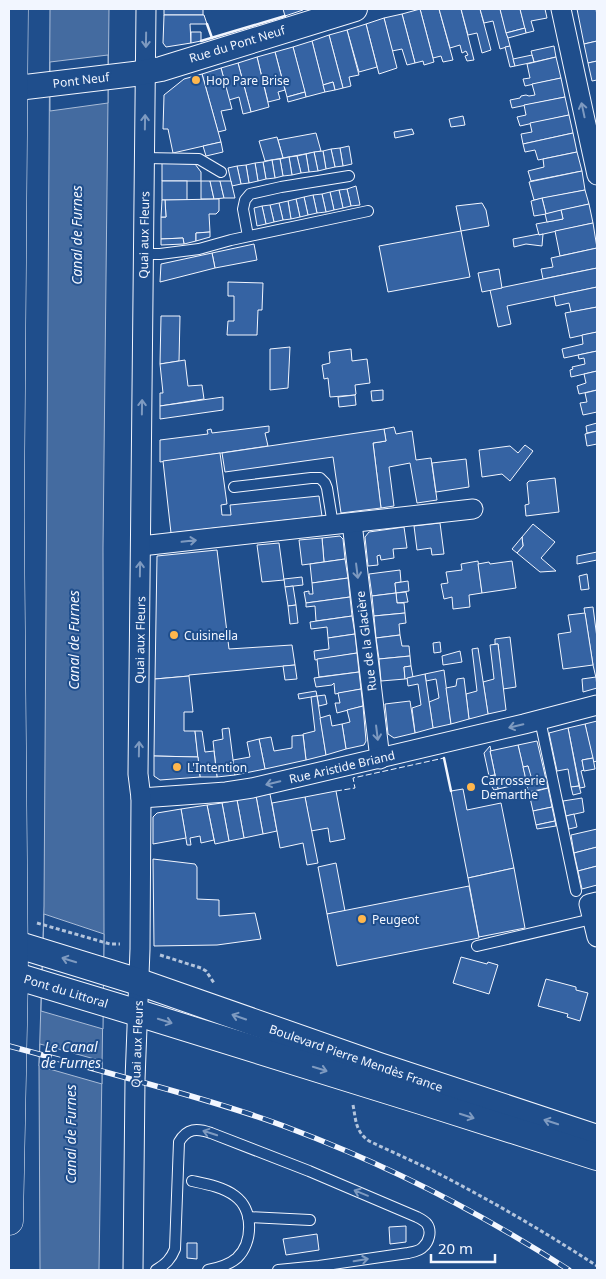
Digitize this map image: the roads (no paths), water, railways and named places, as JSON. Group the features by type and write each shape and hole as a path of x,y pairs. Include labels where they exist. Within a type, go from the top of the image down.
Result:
{"main road":[{"path":"9,1221 11,975 11,89 14,9"},
{"path":"11,942 127,979"},
{"name":"Pont du Littoral","path":"11,975 128,1010"},
{"name":"Boulevard Pierre Mendès France","path":"127,979 379,1066 597,1138"},
{"name":"Boulevard Pierre Mendès France","path":"128,1010 597,1157"}],"street":[{"name":"Quai aux Fleurs","path":"133,1270 135,1080 127,979 141,798 138,774 146,9"},
{"name":"Rue du Pont Neuf","path":"119,76 160,69 355,9"},
{"path":"561,9 597,175"},
{"name":"Pont Neuf","path":"11,89 119,76"},
{"path":"141,546 474,509"},
{"name":"Rue de la Glacière","path":"342,524 380,759"},
{"name":"Rue Aristide Briand","path":"141,798 240,790 380,759 597,705"}],"lane":[{"path":"145,158 199,159 221,172"},
{"path":"248,236 243,208 245,200 250,194 349,176"},
{"path":"144,254 185,251 368,211"},
{"path":"234,487 320,478 325,483 342,524"},
{"path":"477,946 591,915 540,720"},
{"path":"156,1270 168,1263 175,1249 179,1142 182,1136 189,1131 195,1130 204,1130 309,1171 417,1217 428,1225 429,1236 424,1247 408,1253 278,1270"},
{"path":"192,1181 236,1196 245,1208 248,1216 249,1229 245,1246 241,1253 228,1264 208,1270"},
{"path":"248,1216 310,1220"}],"water":[{"name":"Le Canal de Furnes","path":"50,9 109,9 103,548 104,934 99,1270 40,1270 39,1066 44,906"}],"railway":[{"path":"9,1046 248,1113 326,1142 398,1174 468,1210 569,1270"}],"place":[{"name":"Hop Pare Brise","path":"196,80"},
{"name":"Cuisinella","path":"174,635"},
{"name":"L'Intention","path":"177,767"},
{"name":"Carrosserie Demarthe","path":"471,787"},
{"name":"Peugeot","path":"362,919"}],"water label":[{"name":"Canal de Furnes","path":"76,235"},
{"name":"Canal de Furnes","path":"73,640"},
{"name":"Canal de Furnes","path":"70,1134"}]}
